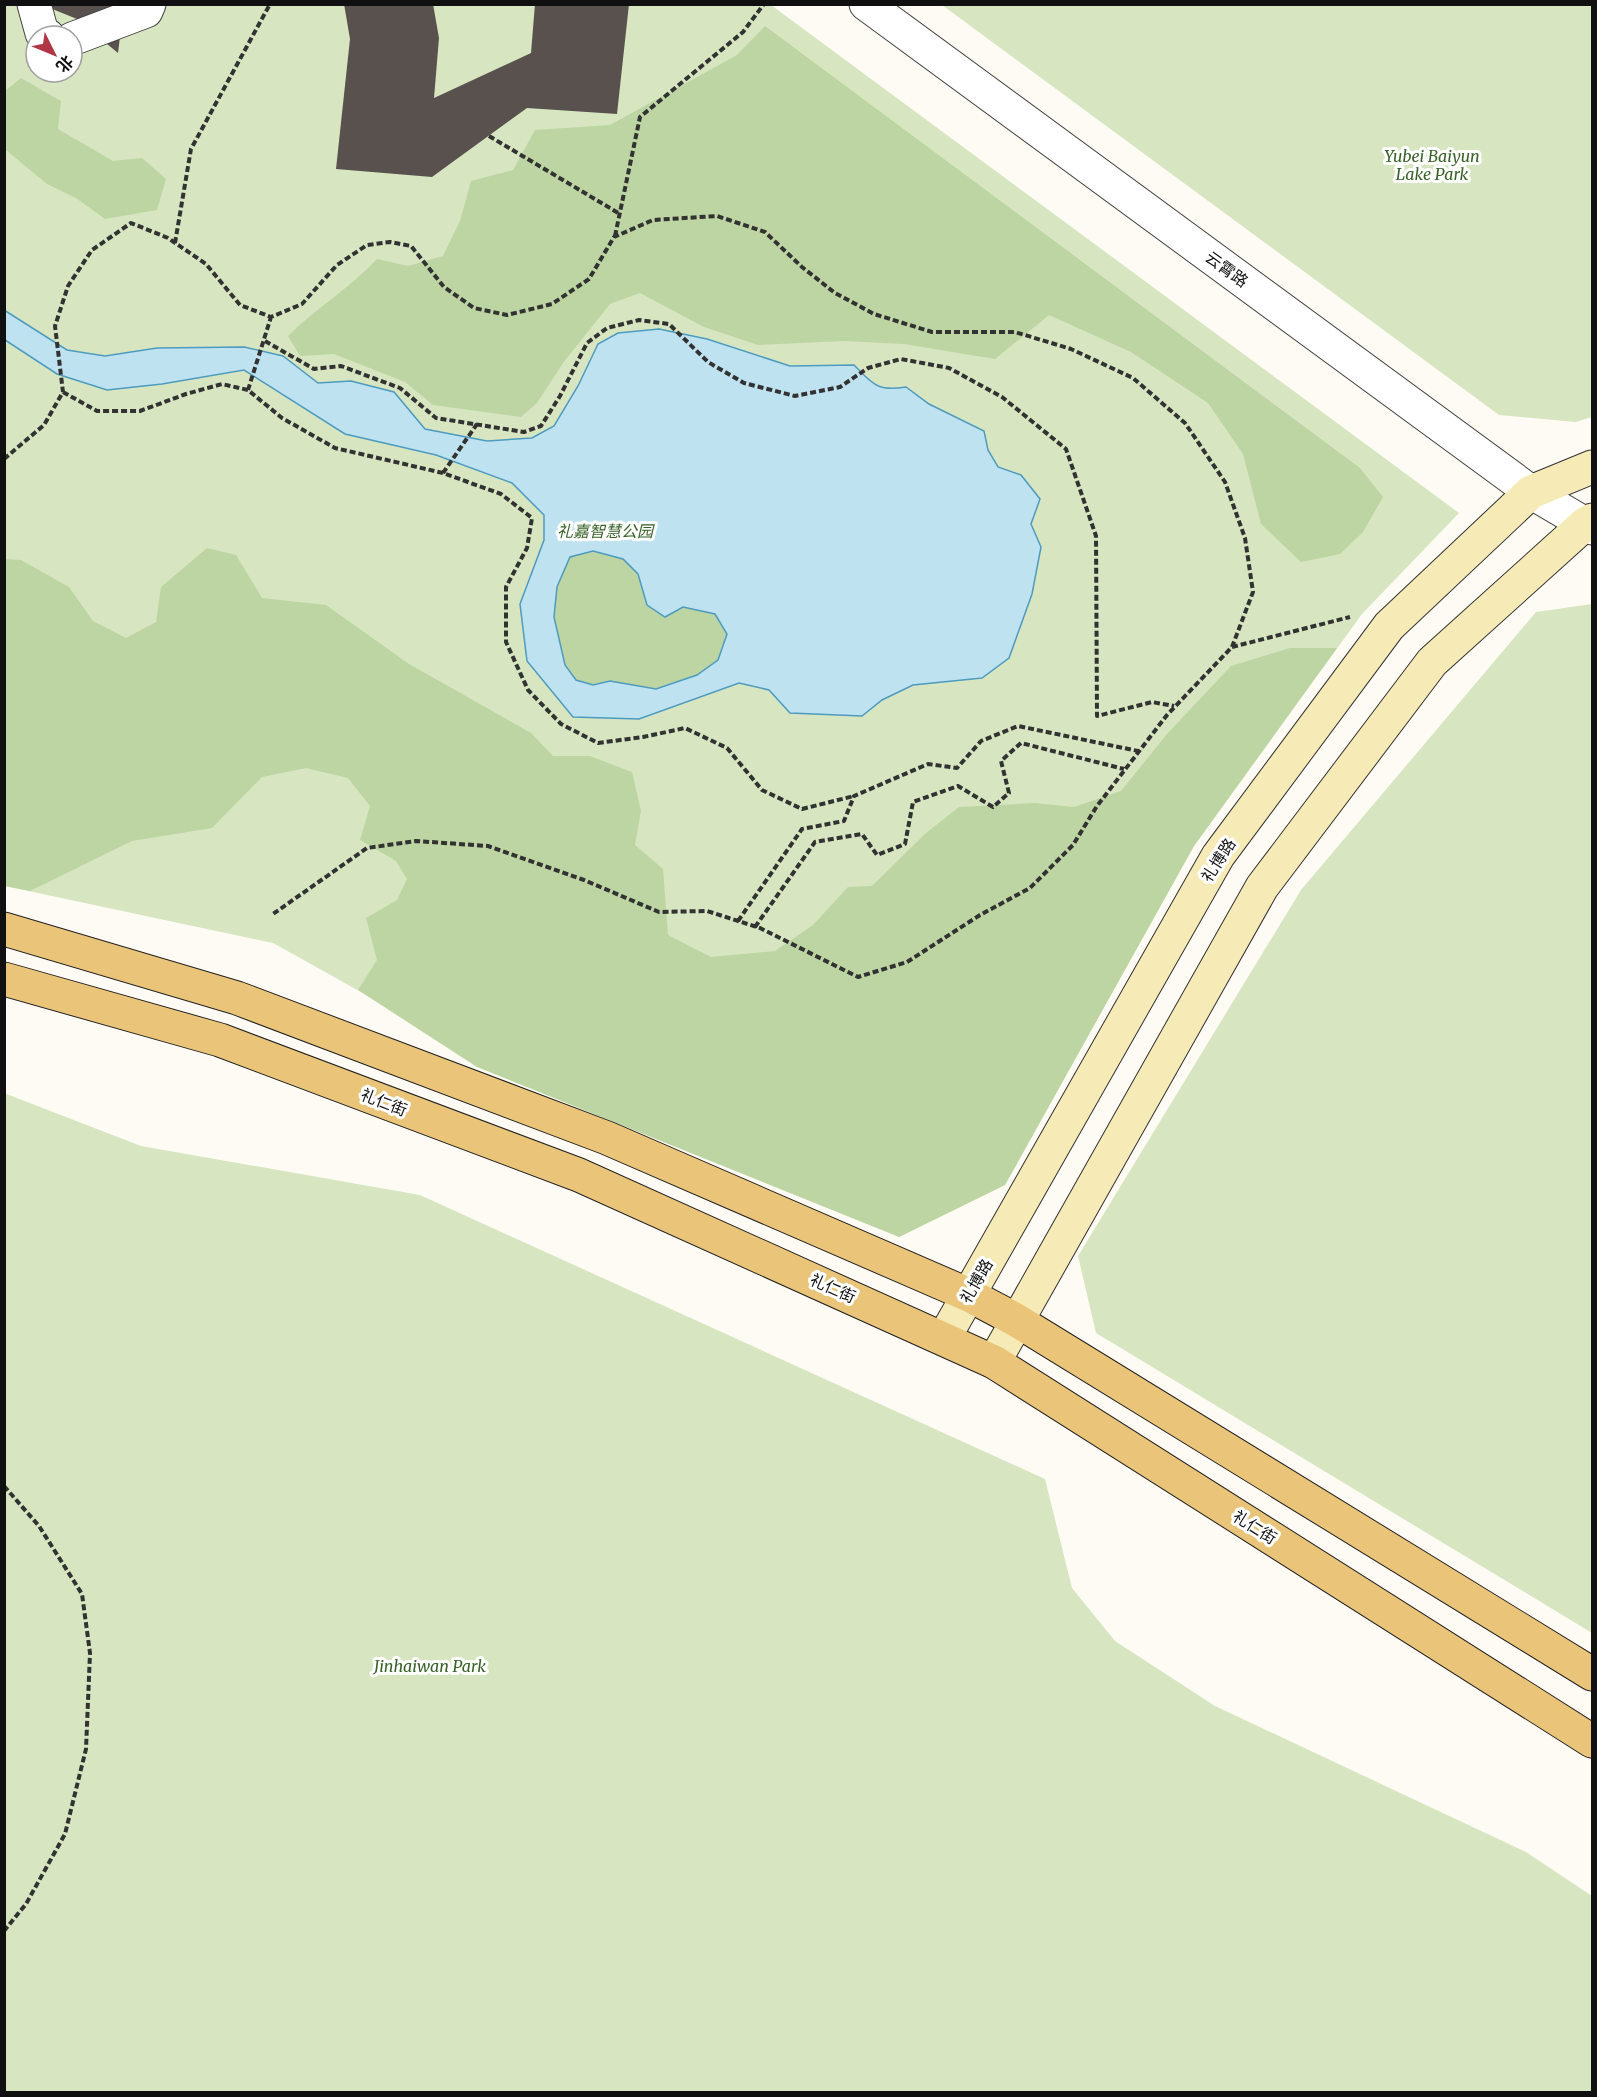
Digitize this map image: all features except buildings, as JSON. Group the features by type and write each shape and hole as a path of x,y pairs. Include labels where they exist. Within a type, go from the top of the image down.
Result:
{"main road":[{"name":"礼博路","path":"944,1338 1218,856 1389,626 1531,492 1593,466"},
{"path":"994,1362 1262,887 1432,662 1590,524"},
{"path":"4,928 237,998 596,1133 969,1295 1016,1320 1593,1674"},
{"name":"礼仁街","path":"4,979 220,1040 579,1175 944,1338 994,1362 1593,1741"}],"street":[{"path":"34,4 40,24"},
{"path":"84,34 146,11 148,4"},
{"name":"云霄路","path":"866,4 1531,492 1590,524"}],"path":[{"path":"175,243 190,149 270,4"},
{"path":"4,459 44,425 63,392 55,326 68,286 92,250 131,223 175,243 206,264 240,304 271,317 302,304 337,265 367,245 390,242 411,246 444,287 474,308 507,315 552,304 589,279 614,237 639,117 743,32 764,4"},
{"path":"489,136 620,213"},
{"path":"273,914 367,848 416,841 488,846 584,879 659,912 707,912 755,927 858,977 907,962 980,915 1030,888 1073,846 1097,806 1138,751 1175,706 1232,647 1253,592 1245,538 1225,482 1185,423 1133,378 1071,350 1015,332 932,332 874,314 835,293 802,267 765,232 717,216 653,220 614,237"},
{"path":"248,390 271,317"},
{"path":"265,340 314,369 341,366 400,388 436,418 524,432 541,426 561,396 587,343 607,328 639,320 669,324 708,362 744,383 795,396 840,387 868,368 901,359 949,368 1002,397 1066,449 1096,536 1097,716 1152,702 1175,706"},
{"path":"63,392 97,411 140,411 222,384 248,390 282,418 335,447 443,473 501,494 532,518 527,548 506,587 506,642 528,690 561,724 598,743 685,728 727,748 762,789 802,809 854,796 928,764 957,768 981,741 1018,726 1138,751"},
{"path":"443,473 477,424"},
{"path":"1232,647 1351,616"},
{"path":"755,927 816,842 862,834 877,855 896,848 905,844 913,802 958,786 993,807 1009,793 1001,761 1021,743 1124,769"},
{"path":"738,921 802,829 844,821 854,796"},
{"path":"4,1486 39,1526 82,1594 90,1653 86,1749 65,1834 26,1904 4,1931"}],"green space":[{"name":"礼嘉智慧公园","path":"5,5 771,5 1459,513 1362,614 1194,846 1005,1185 899,1237 377,1001 273,943 5,886"},
{"name":"Yubei Baiyun Lake Park","path":"942,5 1592,5 1592,417 1576,422 1499,415"},
{"path":"765,26 1360,468 1383,497 1363,532 1340,554 1301,562 1261,524 1243,454 1208,403 1131,352 1049,315 995,359 904,344 845,341 758,345 704,327 640,293 610,304 563,363 537,403 521,417 433,405 405,382 334,354 300,356 288,336 377,259 408,266 443,256 460,221 471,181 513,170 535,130 610,125 737,55"},
{"path":"21,78 24,80 24,84 31,84 61,101 58,129 113,161 142,158 166,179 157,210 105,219 76,198 47,184 6,150 5,91"},
{"path":"207,548 236,555 262,598 326,605 409,664 531,733 553,756 590,756 632,772 641,811 635,845 663,869 668,935 711,957 775,951 813,925 848,887 872,886 926,833 959,807 1035,803 1074,807 1121,791 1167,734 1231,666 1290,648 1337,648 1194,846 1005,1185 899,1237 477,1067 358,990 377,960 366,918 397,900 407,879 396,861 360,840 370,806 348,778 306,768 262,777 212,828 132,841 30,891 5,886 5,559 21,560 69,587 93,621 126,638 156,622 161,587"},
{"path":"593,551 623,559 638,574 647,605 665,617 683,607 715,614 727,634 718,660 697,675 656,689 610,681 593,685 576,680 565,665 554,617 557,587 570,557"},
{"path":"1592,604 1592,1633 1096,1333 1078,1256 1301,890 1536,612"},
{"name":"Jinhaiwan Park","path":"4,1093 141,1146 420,1195 1045,1479 1072,1588 1115,1641 1215,1706 1526,1852 1592,1896 1592,2092 5,2092"}],"water":[{"path":"4,310 67,350 105,356 157,348 244,347 283,356 318,383 351,381 394,392 425,429 487,441 532,438 554,426 578,386 598,344 618,333 659,329 707,339 790,366 854,365 876,385 888,388 906,387 929,404 984,431 988,450 998,467 1021,475 1040,499 1031,524 1041,547 1032,594 1009,658 982,678 913,685 882,700 862,716 790,713 769,690 739,683 639,719 573,717 527,661 520,604 544,540 544,515 512,483 436,455 345,434 244,370 162,384 107,390 57,374 5,340","holes":["593,551 623,559 638,574 647,605 665,617 683,607 715,614 727,634 718,660 697,675 656,689 610,681 593,685 576,680 565,665 554,617 557,587 570,557"]}]}
